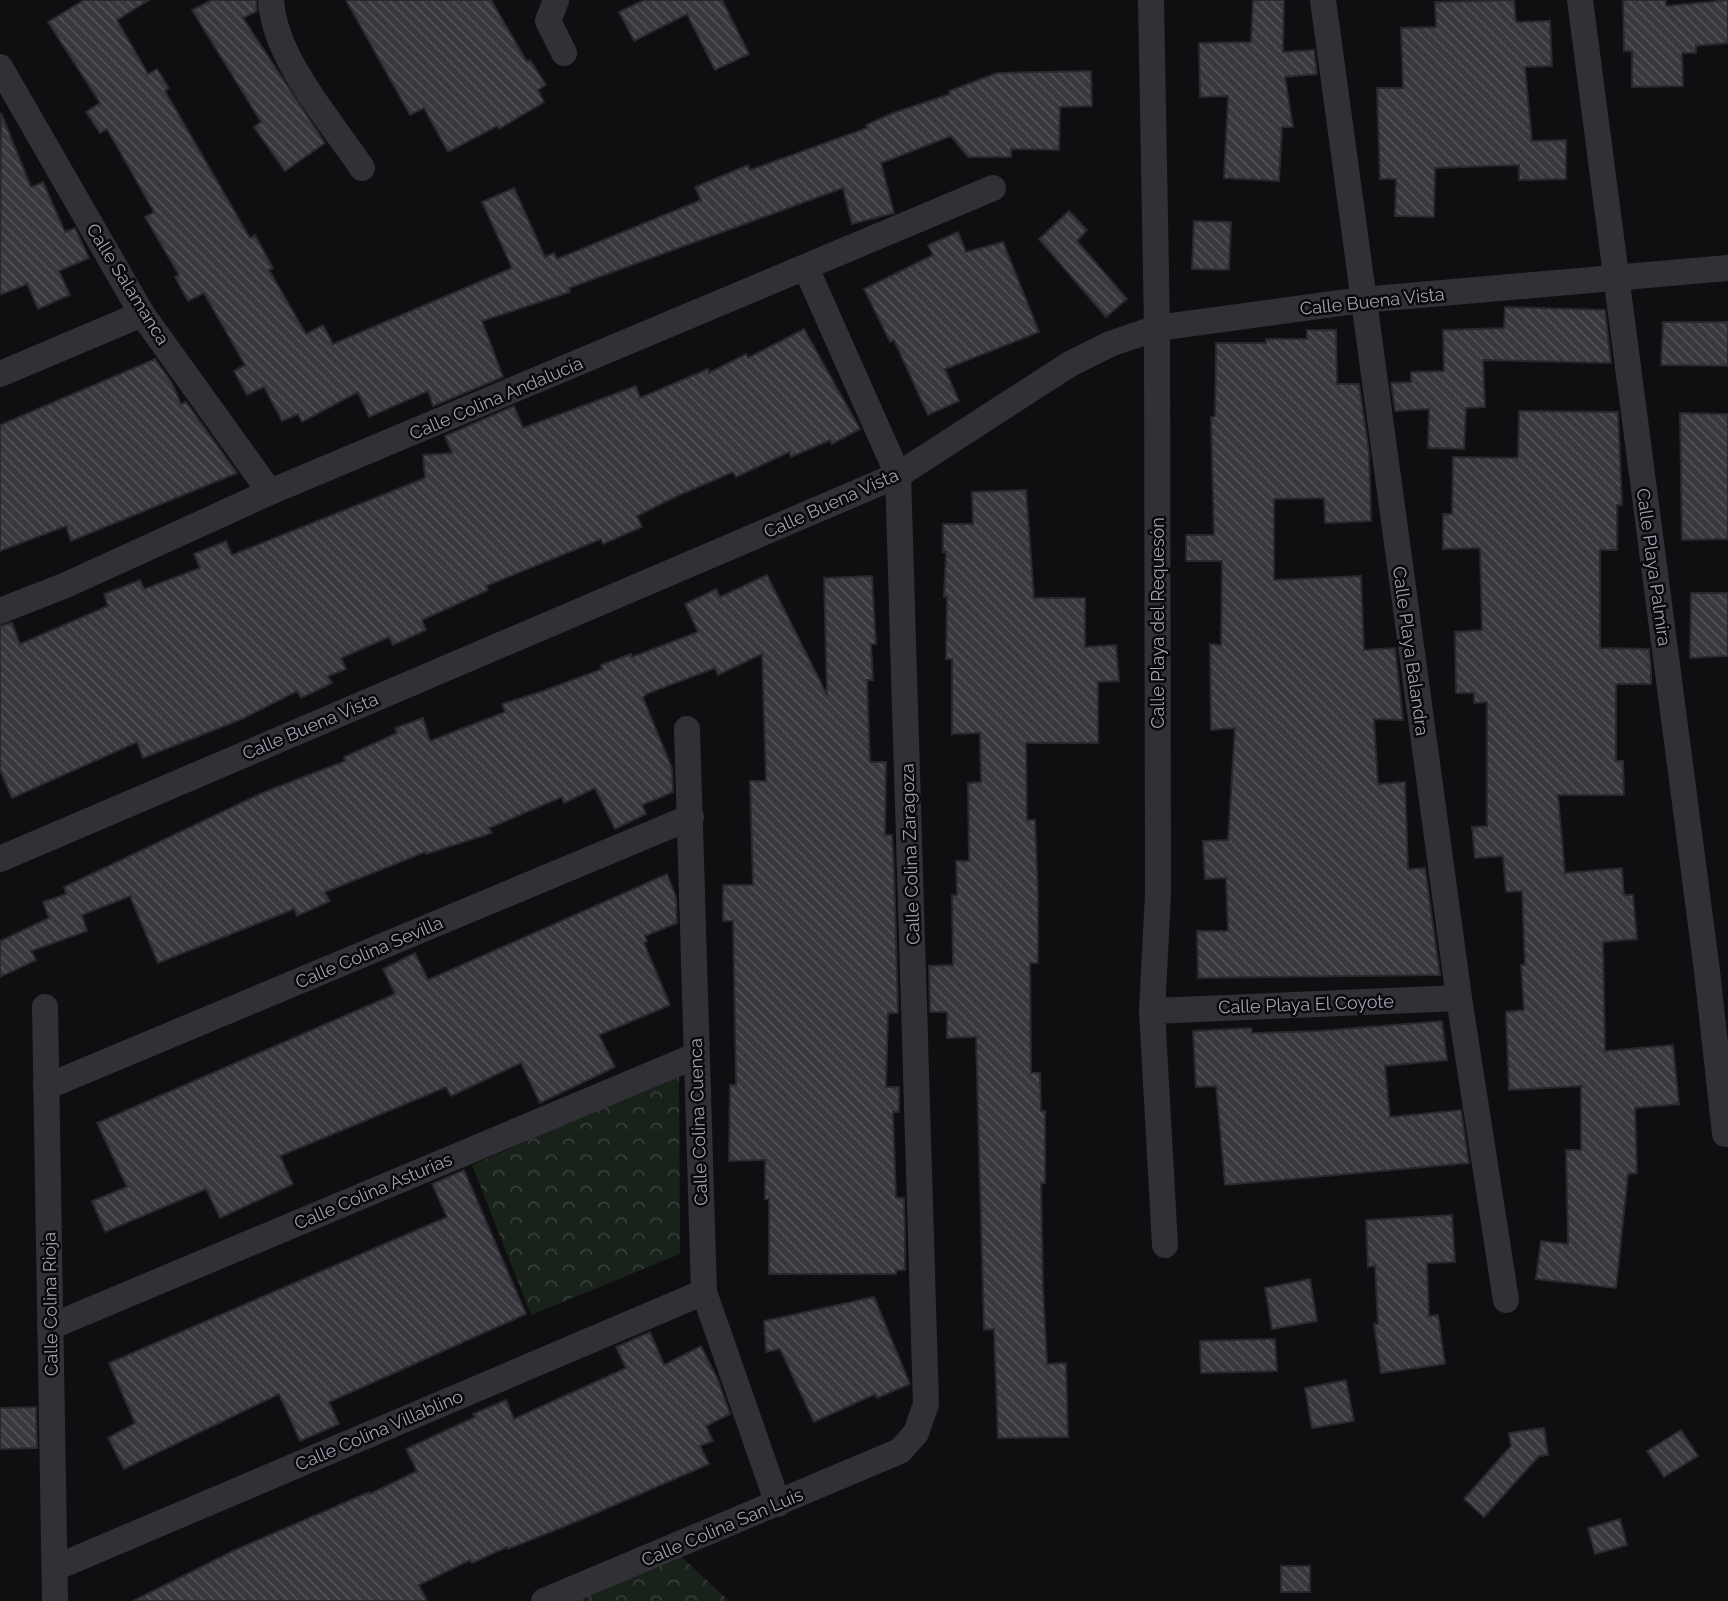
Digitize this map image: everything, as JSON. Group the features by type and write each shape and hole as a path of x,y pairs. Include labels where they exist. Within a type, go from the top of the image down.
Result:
{"street":[{"path":"271,0 272,17 285,54 362,168"},
{"path":"556,0 548,20 564,53"},
{"name":"Calle Playa del Requesón","path":"1151,0 1157,328 1158,894 1152,1011 1165,1245"},
{"name":"Calle Playa Balandra","path":"1323,0 1459,998 1506,1300"},
{"name":"Calle Playa Palmira","path":"1580,0 1615,279 1718,970 1725,1134"},
{"name":"Calle Salamanca","path":"0,67 142,314 270,492"},
{"name":"Calle Colina Andalucía","path":"0,611 66,585 270,492 993,188"},
{"name":"Calle Colina Zaragoza","path":"806,268 898,475 926,1376 926,1404 916,1433 900,1451"},
{"name":"Calle Buena Vista","path":"0,859 898,475 1070,364 1110,344 1157,328 1362,300 1728,268"},
{"path":"0,374 142,314"},
{"name":"Calle Colina Cuenca","path":"687,729 704,1292 778,1503"},
{"name":"Calle Colina Sevilla","path":"46,1087 691,817"},
{"name":"Calle Playa El Coyote","path":"1152,1011 1459,998"},
{"name":"Calle Colina Rioja","path":"45,1007 55,1601"},
{"name":"Calle Colina Asturias","path":"50,1327 695,1056"},
{"name":"Calle Colina Villablino","path":"55,1568 704,1292"},
{"name":"Calle Colina San Luis","path":"544,1601 900,1451"}],"green space":[{"path":"679,1075 680,1254 531,1315 472,1165"},
{"path":"673,1549 729,1601 547,1601"}],"building":[{"path":"84,0 149,0 117,20 148,74 157,69 169,88 165,91 250,238 255,235 273,268 269,270 306,334 323,325 333,344 512,268 482,202 514,188 545,257 554,253 557,259 701,200 695,187 748,165 750,170 867,128 866,125 893,113 950,94 949,91 997,73 1091,71 1092,106 1060,107 1059,150 1011,149 1011,157 968,157 951,136 881,163 894,213 852,224 843,188 569,288 570,292 482,321 503,377 433,406 428,391 369,417 358,392 302,422 298,414 282,421 264,387 247,395 234,371 245,365 204,293 188,301 175,277 179,275 145,217 154,212 107,129 100,133 86,112 100,103 48,22"},
{"path":"212,0 256,0 257,11 243,18 325,143 285,171 254,127 261,122 192,10"},
{"path":"346,0 491,0 527,62 530,60 546,85 538,90 544,102 499,129 497,126 448,152 424,108 410,115"},
{"path":"644,0 722,0 749,54 715,70 687,14 634,41 619,12"},
{"path":"1253,0 1284,0 1283,52 1314,50 1317,74 1285,77 1293,127 1282,127 1279,181 1224,178 1228,96 1200,97 1199,43 1251,42"},
{"path":"1514,0 1516,22 1550,21 1552,66 1525,67 1532,141 1566,140 1566,179 1519,180 1519,165 1435,168 1434,217 1395,216 1396,179 1380,179 1377,88 1403,88 1401,28 1436,27 1435,2"},
{"path":"1623,0 1666,0 1666,6 1728,0 1728,43 1696,46 1696,53 1682,53 1683,86 1632,87 1632,51 1624,51"},
{"path":"1,113 31,187 43,182 65,232 75,228 89,258 59,271 70,295 38,309 27,284 0,295"},
{"path":"1069,211 1087,230 1077,241 1127,299 1106,317 1039,239"},
{"path":"1194,221 1231,222 1229,270 1192,269"},
{"path":"958,232 966,252 1003,242 1039,332 945,369 959,401 928,415 894,340 890,342 864,289 933,255 928,245"},
{"path":"1505,307 1605,310 1611,363 1483,360 1485,407 1466,408 1464,449 1428,448 1429,409 1395,411 1391,383 1411,382 1411,372 1444,371 1443,330 1504,328"},
{"path":"1663,322 1728,322 1728,366 1661,365"},
{"path":"804,329 860,429 832,444 830,440 791,457 789,452 736,477 733,472 637,516 642,527 603,544 601,539 486,586 488,590 422,620 426,630 393,645 389,637 341,658 346,669 328,676 332,683 301,698 297,691 242,719 143,758 137,742 12,798 0,770 0,626 12,623 20,644 108,606 104,594 140,580 144,589 200,568 194,554 226,541 232,555 425,478 423,455 452,453 445,436 514,406 523,428 636,386 640,398 708,369 709,373 746,354 748,358"},
{"path":"1307,330 1336,330 1337,384 1359,384 1369,452 1371,521 1325,523 1324,498 1274,499 1274,580 1361,576 1364,650 1395,648 1403,720 1374,719 1378,784 1405,782 1408,869 1425,868 1440,975 1198,978 1197,931 1228,931 1226,878 1205,879 1203,841 1228,840 1235,728 1211,730 1210,644 1221,645 1222,561 1186,561 1186,535 1214,535 1211,417 1215,416 1216,343 1266,343 1266,339 1307,339"},
{"path":"155,359 172,383 181,404 186,402 237,473 71,541 66,526 0,551 0,425"},
{"path":"1519,411 1618,412 1622,505 1617,505 1617,550 1600,550 1600,648 1649,649 1651,667 1651,684 1616,684 1616,761 1623,761 1624,795 1558,795 1565,873 1622,868 1624,895 1633,895 1637,939 1603,942 1605,1051 1673,1045 1679,1104 1635,1108 1637,1173 1628,1174 1616,1288 1536,1279 1541,1241 1568,1244 1566,1150 1581,1150 1581,1086 1509,1090 1506,1012 1524,1010 1521,965 1525,965 1522,891 1506,892 1503,856 1475,858 1472,827 1487,826 1487,702 1474,703 1474,693 1456,693 1455,632 1482,630 1480,548 1443,549 1443,514 1452,514 1453,457 1518,458"},
{"path":"1680,413 1728,414 1728,539 1682,540"},
{"path":"1026,490 1034,598 1085,598 1085,647 1116,645 1119,681 1098,682 1098,743 1026,743 1027,820 1035,820 1038,893 1038,963 1030,963 1031,1073 1040,1073 1041,1111 1045,1111 1045,1183 1041,1184 1047,1364 1066,1363 1068,1437 998,1438 994,1329 984,1330 976,1037 947,1038 947,1012 930,1012 929,966 953,965 952,895 957,895 956,861 969,861 968,783 981,782 980,733 952,734 952,659 946,659 946,552 943,552 943,524 973,524 972,492"},
{"path":"767,575 827,695 824,578 872,576 876,644 871,644 873,680 867,680 870,762 886,762 885,835 892,835 898,1013 888,1013 886,1087 899,1087 899,1112 893,1112 896,1198 904,1198 905,1270 896,1270 896,1274 769,1274 769,1199 765,1199 765,1160 729,1161 730,1085 736,1085 733,921 723,921 723,885 753,885 750,781 766,781 762,654 718,675 715,668 646,694 643,698 672,768 673,792 642,805 646,814 615,829 595,788 564,803 562,797 489,828 492,833 426,854 425,852 325,892 330,901 297,916 294,909 158,963 130,896 82,915 87,931 31,951 36,960 0,977 0,941 49,918 43,902 66,894 64,887 262,793 345,761 344,757 397,733 395,728 423,718 430,741 505,712 502,704 602,669 601,665 631,654 632,657 698,632 685,604 716,589 720,597"},
{"path":"1691,593 1728,593 1728,656 1690,658"},
{"path":"667,874 676,897 677,923 645,936 647,941 644,943 670,1005 599,1035 615,1067 540,1103 521,1063 451,1096 446,1087 280,1156 293,1184 220,1218 206,1189 105,1232 92,1201 127,1187 97,1123 395,994 383,969 415,953 428,980"},
{"path":"1442,1021 1447,1060 1385,1066 1390,1117 1461,1110 1469,1163 1225,1185 1216,1086 1196,1087 1193,1031 1251,1028 1252,1033 1318,1031"},
{"path":"464,1170 526,1314 329,1402 339,1424 300,1441 279,1394 124,1469 108,1438 135,1423 109,1363 447,1217 432,1184"},
{"path":"1452,1215 1455,1262 1427,1263 1429,1316 1438,1315 1445,1364 1381,1373 1374,1324 1378,1324 1375,1266 1368,1267 1366,1220"},
{"path":"1310,1279 1317,1321 1272,1329 1265,1288"},
{"path":"874,1297 910,1384 877,1398 875,1394 814,1422 780,1349 766,1352 764,1321"},
{"path":"650,1332 664,1365 701,1346 718,1380 730,1414 706,1426 713,1441 700,1446 709,1464 578,1521 472,1563 470,1560 419,1585 427,1601 133,1601 235,1550 369,1492 370,1494 417,1471 406,1449 475,1417 473,1414 506,1400 514,1419 626,1368 616,1347"},
{"path":"1275,1339 1277,1371 1201,1373 1200,1341"},
{"path":"1346,1380 1354,1421 1312,1428 1305,1388"},
{"path":"36,1407 37,1448 0,1449 0,1408"},
{"path":"1544,1428 1548,1455 1539,1456 1484,1517 1464,1499 1511,1446 1509,1433"},
{"path":"1681,1430 1698,1456 1664,1477 1647,1451"},
{"path":"1620,1519 1627,1545 1595,1554 1588,1528"},
{"path":"1281,1566 1310,1566 1310,1592 1281,1592"}]}
